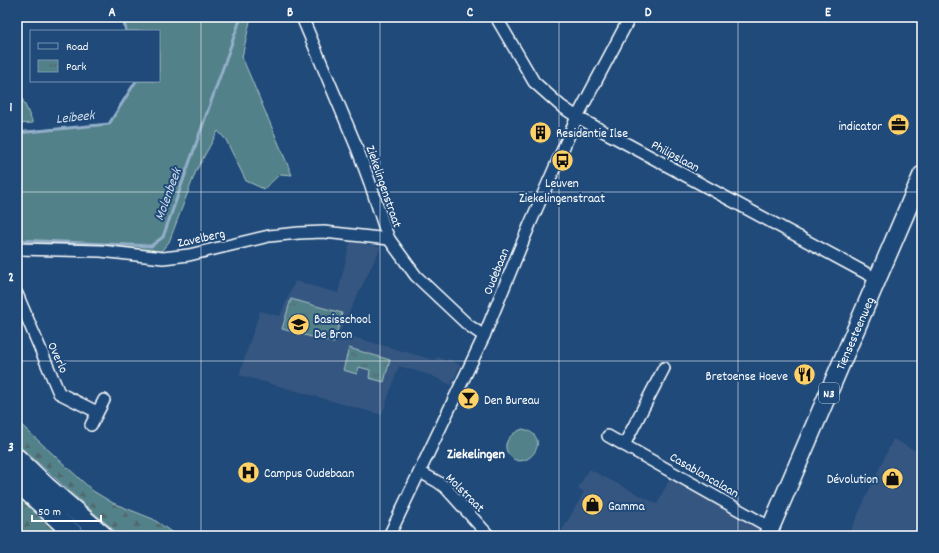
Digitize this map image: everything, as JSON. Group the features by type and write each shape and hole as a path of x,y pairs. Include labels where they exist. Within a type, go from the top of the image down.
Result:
{"highway":[{"path":"17,458 46,486 104,536"},
{"path":"17,482 76,536"}],"main road":[{"name":"Tiensesteenweg","path":"769,532 922,175"}],"street":[{"name":"Ziekelingenstraat","path":"302,17 357,148 389,239 416,276 468,325 484,336"},
{"name":"Philipslaan","path":"496,17 534,82 561,106 577,117 877,279"},
{"name":"Oudebaan","path":"389,536 484,336 530,224 577,117 630,17"},
{"name":"Zavelberg","path":"17,249 101,251 163,258 190,255 269,236 299,233 324,232 389,239"},
{"name":"Overlo","path":"17,294 59,393 97,412"},
{"path":"624,445 664,368"},
{"path":"91,425 104,400"},
{"name":"Casablancalaan","path":"608,436 769,532"},
{"name":"Molstraat","path":"420,472 446,488 489,536"}],"shaded area":[{"name":"Basisschool De Bron","path":"350,242 381,247 339,333 434,360 438,357 446,361 449,359 460,365 451,385 430,375 399,366 382,415 239,375 260,311 280,316 295,281 338,293"},
{"path":"893,439 922,454 922,536 848,536"},
{"path":"589,469 657,504 673,472 771,528 793,536 559,536 584,492 578,488"}],"green space":[{"path":"122,17 251,17 242,57 292,175 280,174 264,189 246,181 226,140 218,131 196,171 169,242 157,256 17,249 17,132 109,124 135,82 160,82 160,30 125,30"},
{"path":"17,87 33,123 17,124"},
{"path":"291,299 342,313 334,343 282,329"},
{"path":"349,348 390,360 384,382 369,378 370,370 359,367 357,374 343,370"},
{"path":"17,421 93,491 113,503 153,519 177,536 121,536 17,444"},
{"path":"523,429 532,433 537,439 537,446 530,457 523,460 516,460 507,452 506,443 511,436"},
{"path":"17,494 64,536 23,536 17,534"}],"waterway":[{"name":"Leibeek","path":"123,17 126,30"},
{"name":"Molenbeek","path":"17,240 151,246 163,237 241,17"},
{"name":"Leibeek","path":"17,133 109,124 135,82"}],"place":[{"name":"indicator","path":"898,125"},
{"name":"Residentie Ilse","path":"540,132"},
{"name":"Leuven Ziekelingenstraat","path":"562,160"},
{"name":"Basisschool De Bron","path":"299,325"},
{"name":"Bretoense Hoeve","path":"804,375"},
{"name":"Den Bureau","path":"468,399"},
{"name":"Campus Oudebaan","path":"248,472"},
{"name":"Dévolution","path":"893,478"},
{"name":"Gamma","path":"592,505"}],"district":[{"name":"Ziekelingen","path":"476,453"}]}
